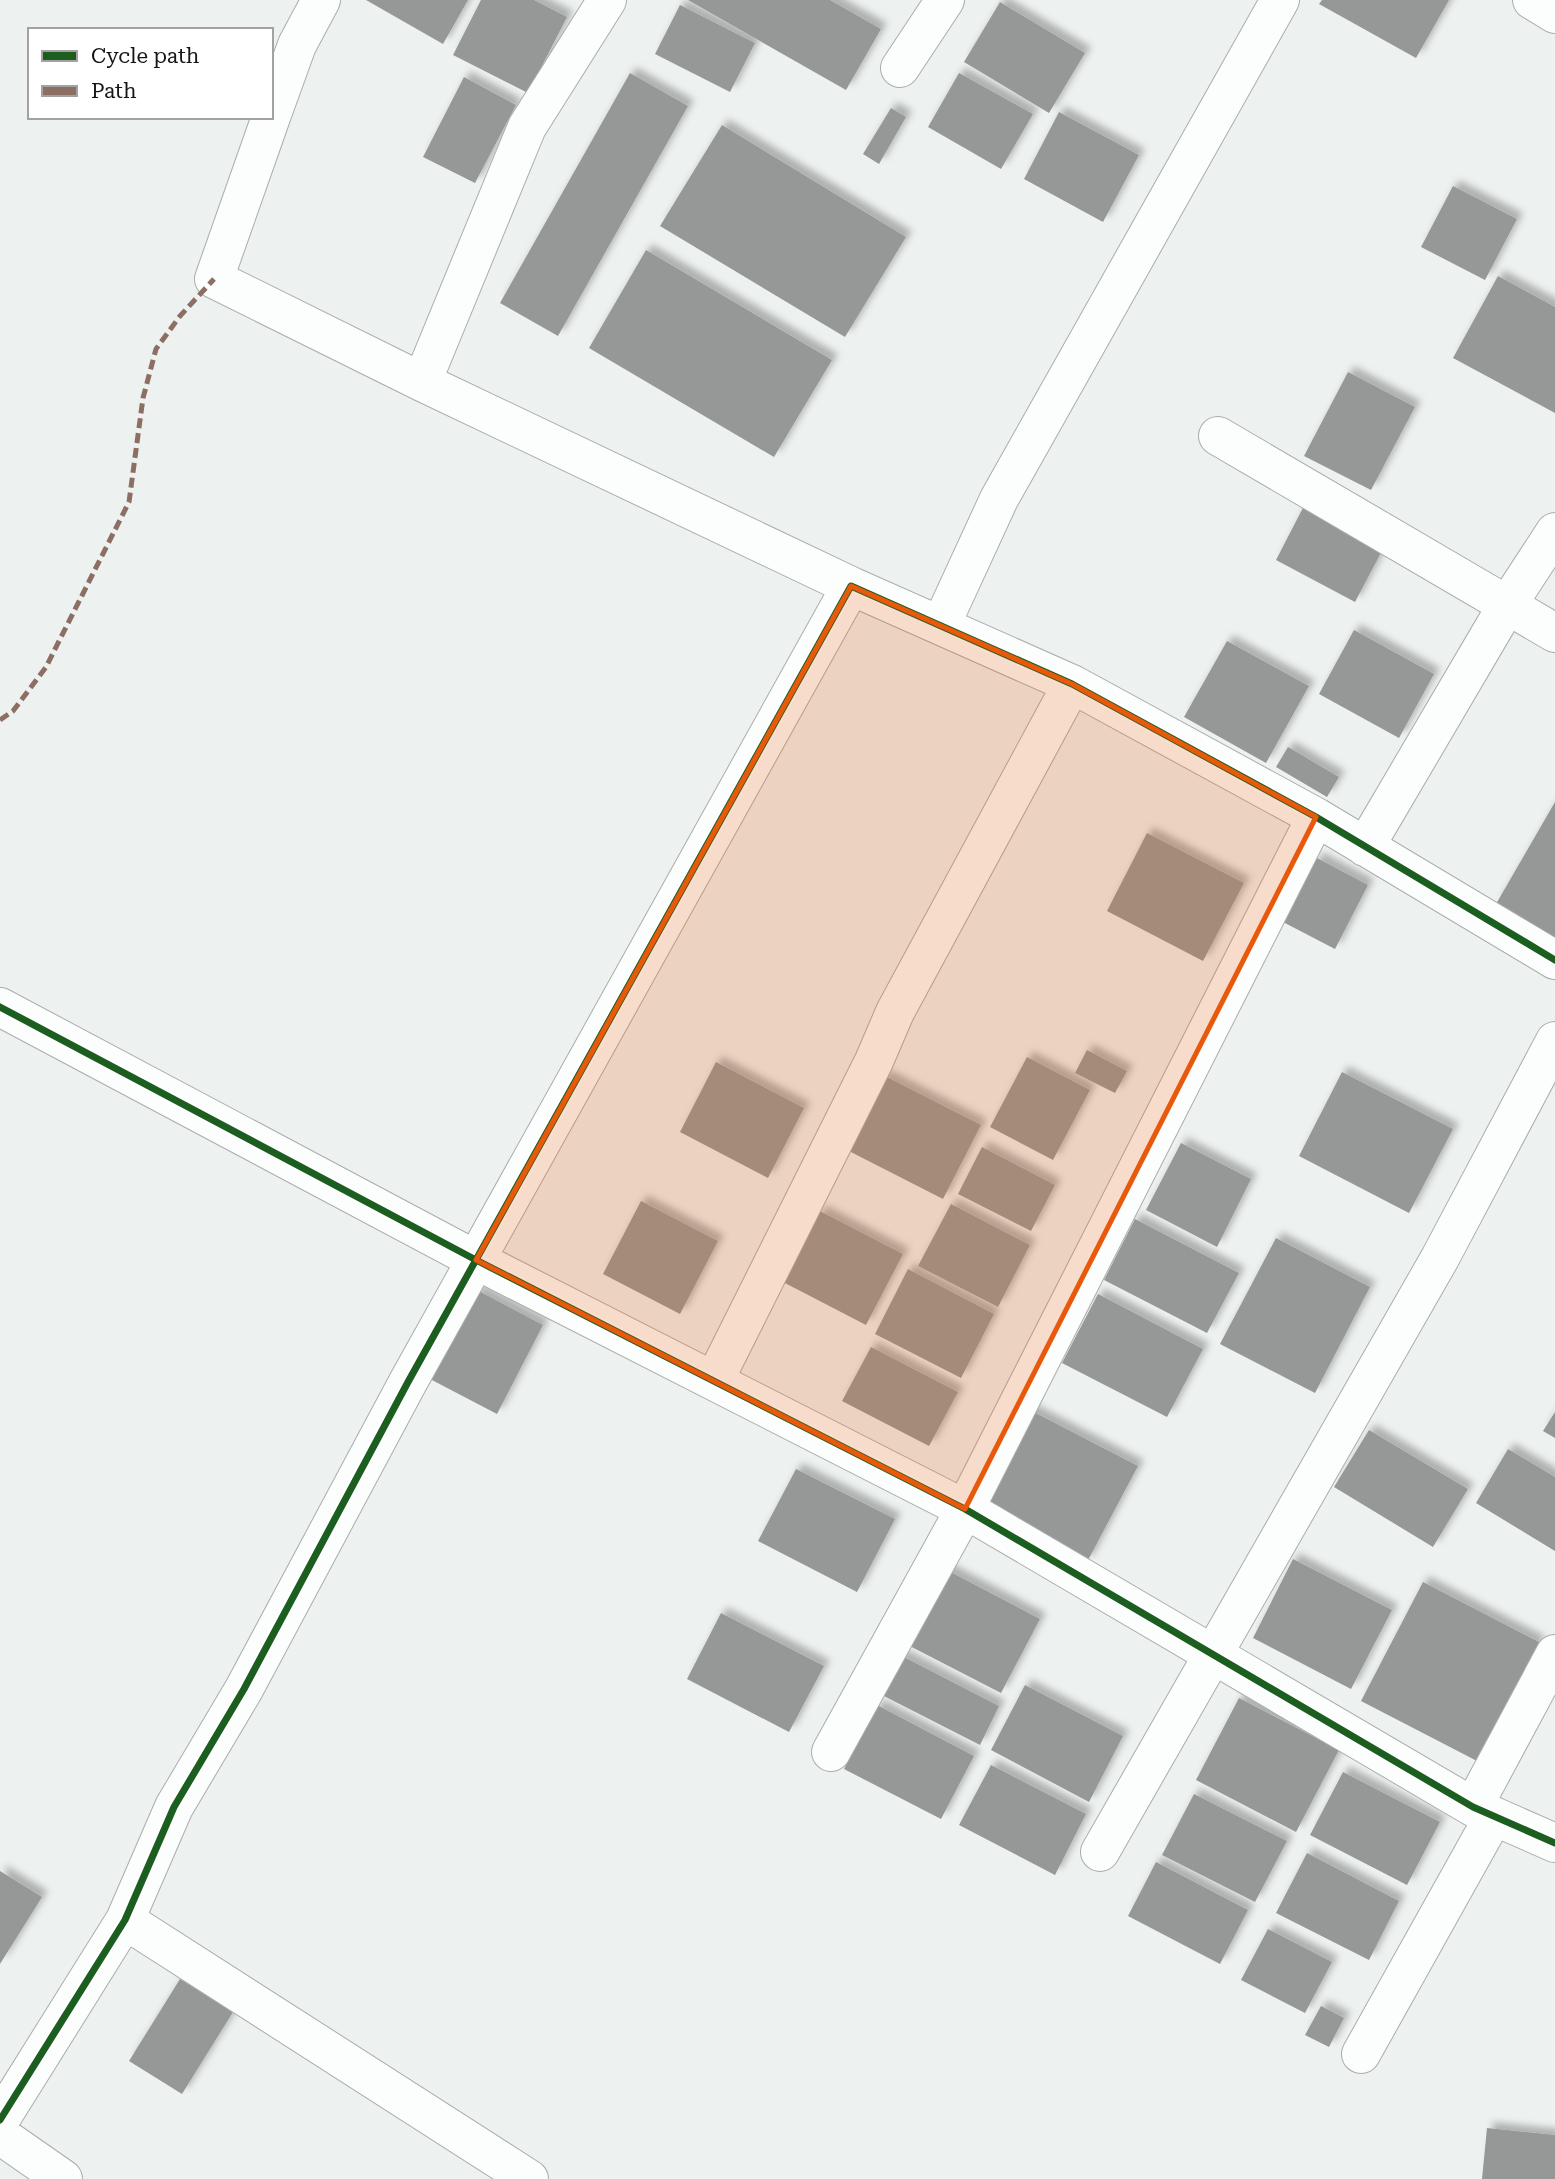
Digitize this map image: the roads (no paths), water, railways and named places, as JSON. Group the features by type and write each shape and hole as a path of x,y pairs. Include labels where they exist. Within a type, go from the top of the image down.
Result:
{"street":[{"path":"273,111 297,44 321,0"},
{"path":"422,382 527,127 607,0"},
{"path":"901,68 945,0"},
{"path":"941,625 999,499 1280,0"},
{"path":"1532,0 1555,14"},
{"path":"270,119 214,279 422,382 851,586 1072,684 1316,817 1555,960"},
{"path":"1218,436 1506,607 1555,633"},
{"path":"1365,847 1506,607 1555,532"},
{"path":"0,2120 125,1920 174,1807 244,1689 476,1259 851,586"},
{"path":"715,1378 874,1061 895,1012 1072,684"},
{"path":"831,1752 965,1509 1316,817"},
{"path":"0,1007 476,1259 715,1378 965,1509 1483,1811 1555,1843"},
{"path":"1100,1852 1440,1258 1555,1041"},
{"path":"1361,2054 1483,1811 1555,1654"},
{"path":"125,1920 529,2179"},
{"path":"0,2135 63,2179"}]}
